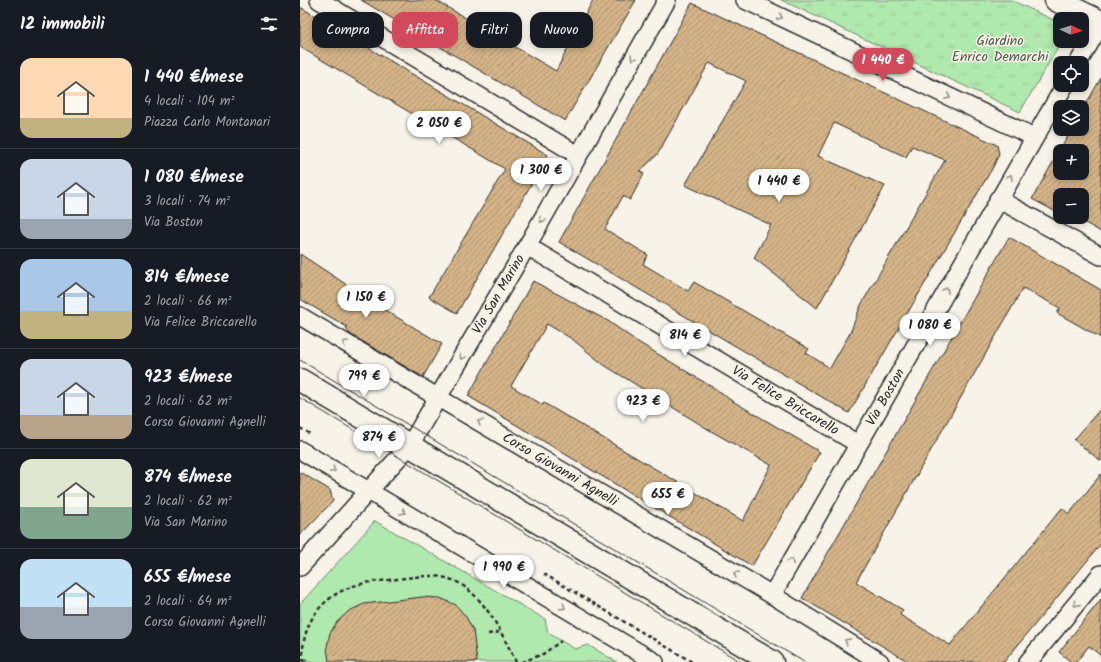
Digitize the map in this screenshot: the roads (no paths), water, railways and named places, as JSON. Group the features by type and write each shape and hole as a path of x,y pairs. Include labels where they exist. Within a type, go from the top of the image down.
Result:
{"main road":[{"path":"1056,0 1101,23"},
{"path":"300,380 772,662"}],"street":[{"path":"319,0 578,155"},
{"name":"Via San Marino","path":"300,567 370,492 410,446 527,246 666,0"},
{"path":"745,0 1034,137"},
{"path":"1082,56 1101,23"},
{"name":"Via Boston","path":"772,595 998,199 1061,92"},
{"path":"998,199 1101,256"},
{"name":"Via Felice Briccarello","path":"527,246 858,444"},
{"name":"Corso Giovanni Agnelli","path":"300,316 772,595 880,662"},
{"path":"300,450 655,662"},
{"path":"1028,662 1101,574"}],"tram line":[{"path":"300,360 804,662"},
{"path":"300,398 741,662"}],"park label":[{"name":"Giardino Enrico Demarchi","path":"1000,50"}]}
